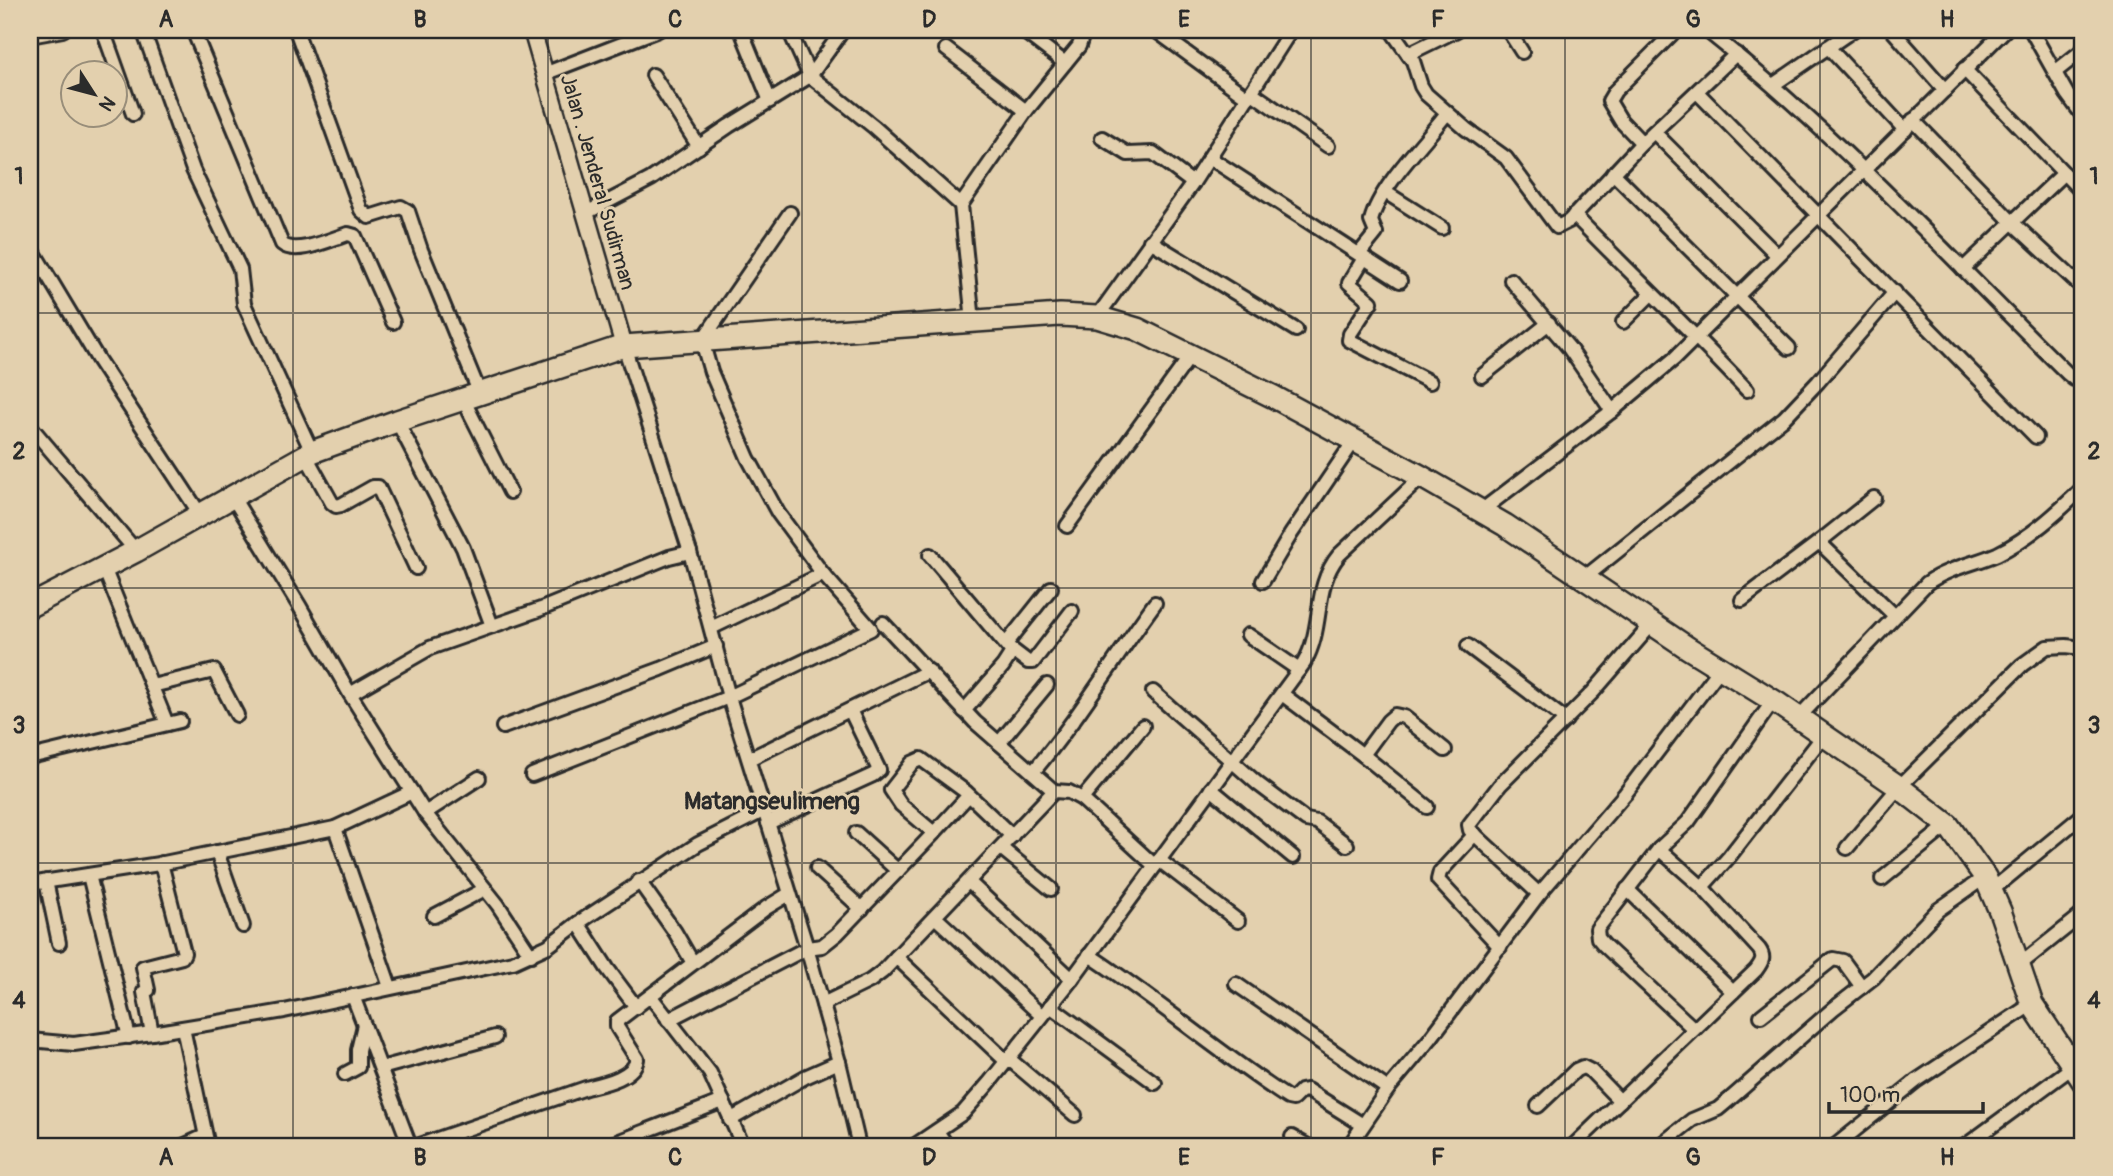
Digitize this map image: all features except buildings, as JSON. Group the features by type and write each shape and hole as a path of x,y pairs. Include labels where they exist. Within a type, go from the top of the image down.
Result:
{"highway":[{"path":"30,606 136,551 309,454 397,421 624,346 1060,314 1097,317 1138,330 1191,355 1422,477 1584,578 1899,787 1948,825 1988,884 2032,1004 2080,1073"}],"street":[{"path":"38,33 63,30"},
{"path":"103,30 133,114"},
{"path":"143,30 193,170 240,269 244,304 332,503 341,505 375,487 379,489 416,568"},
{"path":"193,30 282,244 297,249 348,234 355,236 393,322"},
{"path":"296,30 361,210 369,217 401,207 408,211 471,397 510,492"},
{"name":"Jalan . Jenderal Sudirman","path":"531,30 624,346"},
{"path":"544,74 658,30"},
{"path":"741,30 770,101"},
{"path":"789,30 810,76 874,127 961,205"},
{"path":"586,213 651,179 810,76 843,30"},
{"path":"1022,30 1065,63"},
{"path":"973,321 961,205 1026,111 1080,43 1078,30"},
{"path":"1154,30 1328,146"},
{"path":"1097,317 1210,158 1291,30"},
{"path":"1391,30 1416,67 1424,91 1447,113 1506,158 1555,226 1561,226 1574,215 1642,143 1736,54"},
{"path":"1408,54 1457,30"},
{"path":"1508,30 1522,52"},
{"path":"1706,30 1773,85 1865,170 2068,374 2074,379 2083,372"},
{"path":"1773,85 1853,30"},
{"path":"1892,30 1945,90"},
{"path":"1480,511 1612,411 1698,337 1777,255 2005,30"},
{"path":"2031,30 2083,116"},
{"path":"1642,143 1616,115 1609,99 1672,31"},
{"path":"1828,47 2083,288"},
{"path":"946,49 1026,111"},
{"path":"2055,72 2083,50"},
{"path":"1964,69 2083,193"},
{"path":"653,75 699,147"},
{"path":"1697,92 2036,437"},
{"path":"1430,382 1349,340 1371,302 1349,283 1376,233 1371,219 1385,192 1447,113"},
{"path":"1654,132 1777,255"},
{"path":"1102,138 1128,154 1153,153 1193,183"},
{"path":"1210,158 1400,281"},
{"path":"1613,173 1789,348"},
{"path":"1963,269 2064,173"},
{"path":"1385,192 1442,228"},
{"path":"532,775 723,699 871,629 823,574 778,513 748,458 711,372 702,341 790,213"},
{"path":"1574,215 1651,294 1698,337 1747,390"},
{"path":"1150,241 1296,331"},
{"path":"30,246 99,361 200,514"},
{"path":"1511,280 1549,323 1612,411"},
{"path":"1584,578 1784,418 1895,292"},
{"path":"1623,322 1651,294"},
{"path":"1482,376 1549,323"},
{"path":"624,346 711,628 709,649 723,699 748,760 759,816 807,948 859,1146"},
{"path":"1068,526 1191,355"},
{"path":"397,421 463,548 492,626"},
{"path":"30,426 136,551"},
{"path":"1263,581 1291,534 1354,441"},
{"path":"914,1146 963,1113 1072,979 1299,670 1312,646 1319,618 1322,585 1339,555 1422,477"},
{"path":"1798,718 1927,583 1940,574 1999,552 2024,538 2058,513 2083,488"},
{"path":"232,496 349,694 425,814 485,889 531,955"},
{"path":"1742,600 1874,498"},
{"path":"1819,542 1894,615"},
{"path":"349,694 430,648 541,609 669,556 687,552"},
{"path":"930,555 1009,647 1032,663 1072,611"},
{"path":"104,568 167,724"},
{"path":"711,628 823,574"},
{"path":"964,711 1010,657 1009,647 1051,588"},
{"path":"1033,772 1067,732 1108,668 1156,603"},
{"path":"883,623 964,711 1054,791 1069,792 1082,799 1157,863 1238,921"},
{"path":"1539,894 1469,829 1471,822 1523,761 1566,720 1652,624"},
{"path":"1248,635 1299,670"},
{"path":"1468,646 1566,720"},
{"path":"1847,848 1899,787 2039,652 2054,646 2083,648"},
{"path":"503,727 650,674 709,649"},
{"path":"1349,1146 1388,1089 1430,1039 1539,894 1625,794 1720,669"},
{"path":"152,686 214,671 237,715"},
{"path":"748,760 929,671"},
{"path":"999,743 1047,685"},
{"path":"1153,692 1275,797 1306,820 1317,822 1347,845"},
{"path":"1282,694 1427,807"},
{"path":"1694,1029 1598,937 1597,929 1659,849 1688,822 1773,701"},
{"path":"30,1040 74,1044 284,1012 502,965 531,955 698,844 759,816 873,775 879,770 850,709"},
{"path":"1363,755 1395,715 1404,717 1445,750"},
{"path":"30,757 180,721"},
{"path":"1082,799 1143,726"},
{"path":"1702,887 1730,857 1824,735"},
{"path":"934,833 891,793 893,786 918,758 923,759 969,795 1012,836"},
{"path":"425,814 479,778"},
{"path":"1211,789 1293,857"},
{"path":"823,1004 876,978 1054,791"},
{"path":"30,884 160,863 334,828 412,792"},
{"path":"668,1020 807,948 826,944 969,795"},
{"path":"1659,1146 1692,1120 1722,1106 1883,968 1938,910 1988,884 2083,815"},
{"path":"1882,879 1948,825"},
{"path":"334,828 390,987"},
{"path":"856,833 898,871"},
{"path":"1475,834 1440,872 1438,880 1500,947"},
{"path":"1001,848 1051,889"},
{"path":"1574,1145 1763,961 1763,956 1702,887 1659,849"},
{"path":"217,852 243,926"},
{"path":"152,1033 145,1001 144,992 148,990 143,967 182,957 184,953 160,863"},
{"path":"817,868 862,909"},
{"path":"89,875 129,1037"},
{"path":"46,881 60,943"},
{"path":"639,881 693,963"},
{"path":"969,881 1072,979"},
{"path":"434,916 485,889"},
{"path":"1627,889 1733,992"},
{"path":"417,1146 607,1083 630,1072 637,1065 638,1059 616,1024 766,908 789,894"},
{"path":"2018,965 2083,915"},
{"path":"936,917 1046,1011 1156,1083"},
{"path":"578,923 636,1007"},
{"path":"1089,956 1131,982 1241,1068 1288,1098 1293,1099 1301,1091 1307,1090 1363,1125"},
{"path":"896,957 1007,1059 1075,1115"},
{"path":"1761,1016 1833,959 1843,961 1862,987"},
{"path":"1236,984 1388,1089"},
{"path":"353,996 410,1146"},
{"path":"651,997 707,1069 741,1146"},
{"path":"1835,1146 1916,1082 2032,1004"},
{"path":"345,1074 359,1065 358,1050 364,1025"},
{"path":"183,1028 206,1141 183,1146"},
{"path":"381,1068 495,1037"},
{"path":"730,1120 805,1077 839,1062"},
{"path":"1538,1106 1576,1070 1583,1067 1589,1069 1620,1101"},
{"path":"1965,1146 2080,1073"},
{"path":"607,1146 723,1101"},
{"path":"937,1131 947,1146"},
{"path":"1292,1137 1308,1146"}],"district":[{"name":"Matangseulimeng","path":"772,801"}]}
